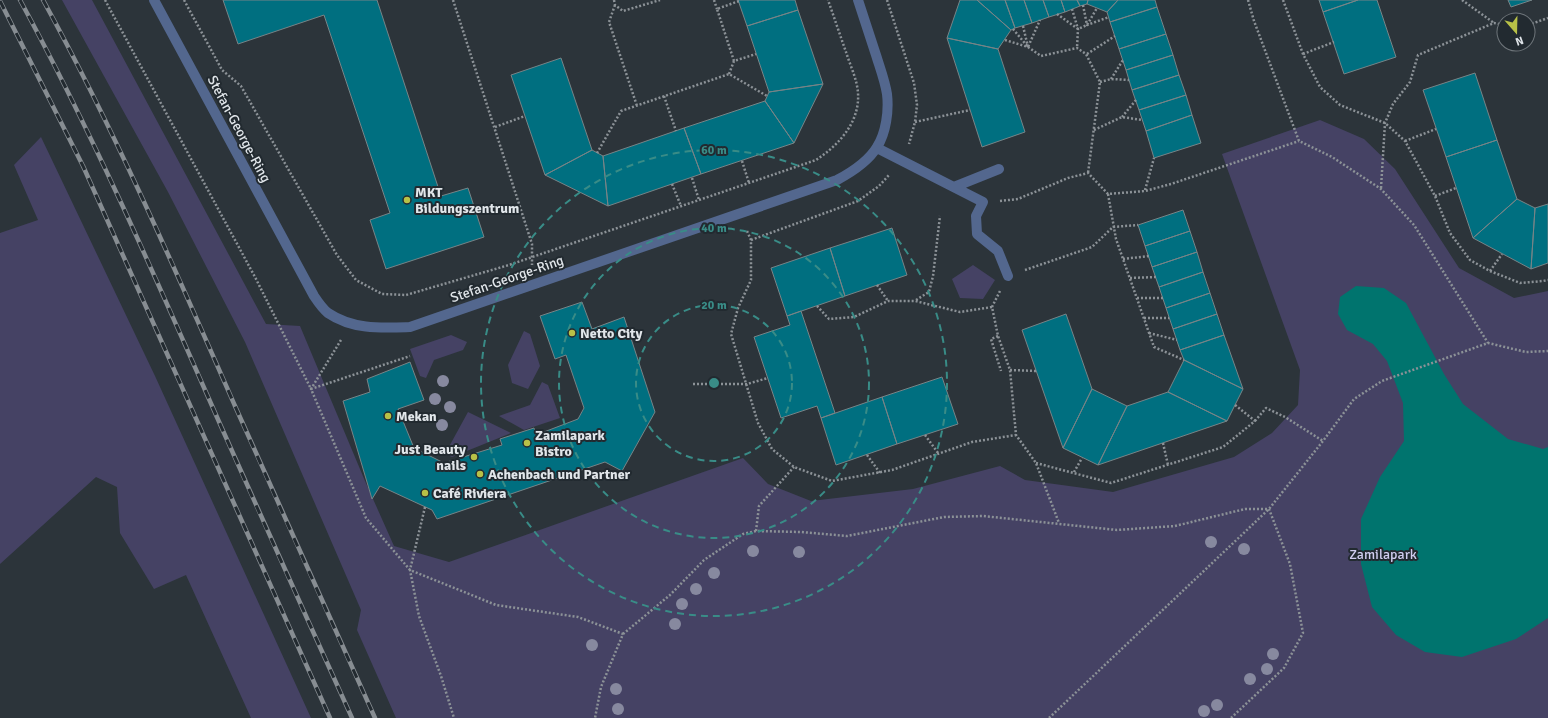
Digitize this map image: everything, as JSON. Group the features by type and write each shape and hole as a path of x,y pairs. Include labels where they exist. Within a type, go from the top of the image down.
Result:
{"street":[{"name":"Stefan-George-Ring","path":"154,0 314,296 328,312 351,324 377,329 410,327 742,214 837,180 852,172 877,148 885,126 887,94 883,76 858,0"},
{"path":"877,148 983,202 976,216 977,234 998,251 1008,276"},
{"path":"954,187 999,169"}],"path":[{"path":"105,0 255,277 311,389 366,518 410,570 496,605 578,617 623,634"},
{"path":"184,0 222,70 241,86 337,255 356,280 382,294 406,295 532,258 816,160 828,152 838,143 848,130 856,111 858,93 855,79 828,0"},
{"path":"453,0 532,244 531,285"},
{"path":"614,0 615,5 609,22 636,106"},
{"path":"615,5 623,11 660,0"},
{"path":"714,0 734,61 729,74"},
{"path":"717,9 739,0"},
{"path":"1248,0 1254,21 1299,141 1332,157 1381,189 1414,225 1488,343"},
{"path":"1283,0 1303,54 1320,87 1340,105 1384,123 1406,141 1435,196 1450,233 1470,260 1490,271 1520,283 1548,280"},
{"path":"1462,0 1494,23"},
{"path":"1083,5 1087,25"},
{"path":"1087,25 1097,8"},
{"path":"1072,9 1078,29 1077,48"},
{"path":"1057,14 1078,29"},
{"path":"1078,29 1109,17"},
{"path":"1536,22 1548,18"},
{"path":"1028,47 1040,20"},
{"path":"1381,189 1384,123 1393,104 1410,82 1418,55 1494,23"},
{"path":"1023,26 1028,47"},
{"path":"1013,29 1028,47 1041,56 1077,48 1086,54 1100,82 1088,173"},
{"path":"1086,54 1115,36"},
{"path":"1005,40 1028,47"},
{"path":"1303,54 1334,42"},
{"path":"734,61 756,54"},
{"path":"1111,79 1123,60"},
{"path":"597,153 621,111 729,74 767,96"},
{"path":"1100,82 1111,79 1129,80"},
{"path":"664,96 676,131"},
{"path":"1122,118 1136,100"},
{"path":"915,122 970,110"},
{"path":"495,126 525,116"},
{"path":"1093,130 1122,118 1142,120"},
{"path":"1406,141 1436,129"},
{"path":"1108,194 1145,190 1171,184 1299,141"},
{"path":"1145,190 1154,158"},
{"path":"742,161 749,183"},
{"path":"1088,173 1108,194 1113,227 1154,347 1184,360"},
{"path":"983,202 1018,199 1068,178 1088,173"},
{"path":"692,178 699,200"},
{"path":"672,184 681,206"},
{"path":"1435,196 1456,188"},
{"path":"742,214 750,240 751,280 738,308 732,334 758,423 772,449 794,467 832,481 880,473 972,442 1016,435"},
{"path":"915,301 929,292 933,276 940,216"},
{"path":"1059,523 1036,463 1016,435 1010,370 998,336 992,307 1008,276 1050,263 1092,247 1113,227 1138,225"},
{"path":"1490,271 1502,254"},
{"path":"1123,259 1149,256"},
{"path":"1130,278 1156,277"},
{"path":"877,285 888,301"},
{"path":"1137,298 1163,298"},
{"path":"817,306 829,319 854,317 888,301 915,301 960,312 992,307"},
{"path":"1144,318 1170,318"},
{"path":"311,389 351,324"},
{"path":"1149,333 1177,340"},
{"path":"998,336 990,339 1001,371"},
{"path":"1049,718 1269,509 1354,399 1382,381 1488,343 1526,352 1548,351"},
{"path":"311,389 410,356"},
{"path":"1010,370 1037,371"},
{"path":"693,384 747,384 768,378"},
{"path":"1235,405 1255,421"},
{"path":"1036,463 1111,483 1223,447 1255,421 1266,408 1285,417 1323,441"},
{"path":"925,435 938,453"},
{"path":"1163,443 1168,465"},
{"path":"867,454 880,473"},
{"path":"1074,472 1082,458"},
{"path":"756,531 759,506 794,467"},
{"path":"425,506 410,570 418,616 441,676 454,718"},
{"path":"595,718 601,687 623,634 670,595 704,560 743,534 756,531 801,532 847,536 944,517 983,516 1117,530 1175,526 1244,509 1269,509"},
{"path":"1231,718 1284,668 1303,633 1290,564 1269,509"}],"green space":[{"name":"Zamilapark","path":"62,0 92,0 266,324 300,326 394,546 449,562 743,458 768,484 811,501 913,489 1000,466 1025,480 1113,492 1234,457 1272,433 1298,405 1300,370 1222,154 1320,120 1364,139 1395,169 1459,268 1514,298 1548,291 1548,718 396,718 357,630 361,610 245,342 168,192"},
{"path":"41,137 155,376 311,718 251,718 186,575 154,589 120,533 117,487 96,477 0,564 0,233 38,220 14,165"},
{"path":"973,265 995,280 983,299 960,298 952,279"},
{"path":"524,331 530,334 540,366 528,389 512,383 508,365"},
{"path":"451,335 467,342 463,350 434,360 426,378 420,376 410,349"},
{"path":"542,382 548,385 560,418 524,430 499,416 530,405"},
{"path":"468,412 511,433 452,457 445,454"}],"shaded area":[{"path":"1356,286 1384,288 1406,303 1444,374 1463,404 1508,439 1543,449 1548,447 1548,618 1516,639 1462,657 1425,652 1396,635 1372,607 1361,564 1361,519 1380,477 1404,441 1403,403 1387,361 1373,344 1347,330 1338,314 1340,297"}],"building":[{"path":"223,0 377,0 441,196 468,188 484,237 386,269 370,220 390,213 324,15 238,44"},
{"path":"738,0 795,0 798,10 747,26"},
{"path":"960,0 977,0 1011,30 998,49 947,38"},
{"path":"977,0 1005,0 1015,28 1011,30"},
{"path":"1005,0 1024,0 1032,23 1015,28"},
{"path":"1024,0 1043,0 1049,17 1032,23"},
{"path":"1043,0 1061,0 1065,12 1049,17"},
{"path":"1061,0 1077,0 1080,6 1065,12"},
{"path":"1077,0 1088,0 1087,4 1080,6"},
{"path":"1088,0 1118,0 1107,12 1087,4"},
{"path":"1118,0 1155,0 1157,7 1110,22 1107,12"},
{"path":"1319,0 1358,0 1323,12"},
{"path":"1358,0 1377,0 1396,57 1344,74 1323,12"},
{"path":"1508,0 1532,0 1511,7"},
{"path":"1157,7 1166,34 1119,49 1110,22"},
{"path":"798,10 823,84 769,92 747,26"},
{"path":"1166,34 1173,55 1126,70 1119,49"},
{"path":"947,38 998,49 1025,132 982,147"},
{"path":"1173,55 1179,75 1132,90 1126,70"},
{"path":"561,58 592,150 545,175 511,75"},
{"path":"1475,73 1497,140 1446,157 1423,90"},
{"path":"1179,75 1186,95 1139,110 1132,90"},
{"path":"823,84 794,143 765,101 769,92"},
{"path":"1186,95 1192,115 1146,131 1139,110"},
{"path":"765,101 794,143 701,174 684,128"},
{"path":"1192,115 1201,143 1154,158 1146,131"},
{"path":"684,128 701,174 608,206 603,156"},
{"path":"1497,140 1517,199 1473,238 1446,157"},
{"path":"592,150 603,156 608,206 545,175"},
{"path":"1517,199 1535,208 1531,269 1473,238"},
{"path":"1548,204 1548,263 1531,269 1535,208"},
{"path":"1183,210 1190,231 1145,246 1138,225"},
{"path":"892,228 907,275 845,296 830,248"},
{"path":"1190,231 1197,252 1152,267 1145,246"},
{"path":"830,248 845,296 787,316 771,268"},
{"path":"1197,252 1203,272 1159,287 1152,267"},
{"path":"1203,272 1210,293 1166,308 1159,287"},
{"path":"1210,293 1217,314 1173,329 1166,308"},
{"path":"582,302 592,329 624,317 655,412 622,471 605,462 437,519 432,510 380,486 372,499 343,401 370,392 367,379 410,362 424,400 398,409 414,448 444,463 502,445 500,439 534,428 536,435 578,419 584,408 566,355 555,359 540,316"},
{"path":"801,311 835,413 821,418 817,406 781,418 754,337 790,325 787,316"},
{"path":"1066,314 1092,389 1063,448 1022,330"},
{"path":"1217,314 1224,335 1180,350 1173,329"},
{"path":"1224,335 1243,389 1184,360 1180,350"},
{"path":"1184,360 1243,389 1227,421 1168,392"},
{"path":"942,377 958,424 897,444 882,397"},
{"path":"1092,389 1127,406 1098,465 1063,448"},
{"path":"1168,392 1227,421 1098,465 1127,406"},
{"path":"882,397 897,444 836,465 821,418"}],"railway":[{"path":"20,0 48,52 100,157 352,718"},
{"path":"43,0 95,99 144,201 375,718"},
{"path":"0,1 83,166 330,718"}],"place":[{"name":"MKT Bildungszentrum","path":"407,200"},
{"name":"Netto City","path":"572,333"},
{"name":"Mekan","path":"388,416"},
{"name":"Zamilapark Bistro","path":"527,443"},
{"name":"Just Beauty nails","path":"474,457"},
{"name":"Achenbach und Partner","path":"480,474"},
{"name":"Café Riviera","path":"425,493"}]}
